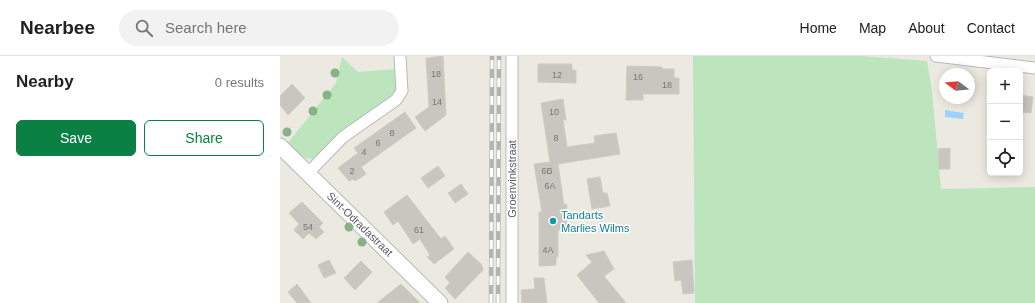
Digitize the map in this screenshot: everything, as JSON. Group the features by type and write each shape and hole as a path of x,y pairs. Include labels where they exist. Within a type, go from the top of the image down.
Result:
{"street":[{"path":"308,173 343,137 396,100 402,91 400,56"},
{"name":"Groenvinkstraat","path":"512,56 512,303"},
{"path":"936,56 1035,68"},
{"name":"Sint-Odradastraat","path":"280,146 440,303"}],"green space":[{"path":"693,56 861,56 927,61 932,91 941,189 1035,187 1035,303 695,303"},
{"path":"342,57 358,72 397,69 398,88 393,95 342,131 319,155 311,159 300,157 287,144 336,83"}],"water":[{"path":"945,110 964,113 963,119 945,117"}],"building":[{"path":"443,56 446,115 425,131 415,117 429,107 426,58"},
{"path":"538,64 572,64 572,70 576,70 576,83 538,82"},
{"path":"627,66 662,67 662,69 674,69 674,78 679,78 679,94 643,94 643,100 626,100"},
{"path":"292,84 305,98 288,115 280,105 280,96"},
{"path":"1023,95 1033,97 1031,113 1023,112"},
{"path":"563,99 566,120 563,120 567,147 595,143 594,136 616,133 620,154 558,164 564,205 567,204 566,230 558,230 558,257 556,257 556,265 539,266 539,212 542,212 534,164 550,162 541,103"},
{"path":"405,112 416,128 361,167 366,174 355,181 353,179 349,181 338,168 358,153 354,148"},
{"path":"950,148 950,169 939,169 938,149"},
{"path":"438,166 445,176 428,188 421,178"},
{"path":"600,177 603,193 607,193 610,206 592,209 587,179"},
{"path":"461,184 468,194 455,203 448,193"},
{"path":"407,195 441,239 445,236 454,249 434,264 427,257 430,255 420,239 413,244 398,221 393,225 384,212"},
{"path":"302,202 323,223 319,227 324,232 316,239 309,233 303,239 294,230 299,224 289,213"},
{"path":"604,251 614,269 604,276 626,303 599,303 577,275 592,262 586,255"},
{"path":"468,252 482,265 483,270 455,299 445,288 450,283 445,277"},
{"path":"329,260 336,273 324,278 318,265"},
{"path":"692,260 694,293 683,294 681,280 675,281 673,262"},
{"path":"361,261 372,272 355,290 344,278"},
{"path":"534,278 544,278 547,303 522,303 521,290 535,289"},
{"path":"297,284 311,303 297,303 288,292"},
{"path":"401,284 420,303 377,303"}],"railway":[{"path":"491,303 492,56"},
{"path":"498,303 499,56"}],"place":[{"name":"Tandarts Marlies Wilms","path":"553,221"}]}
